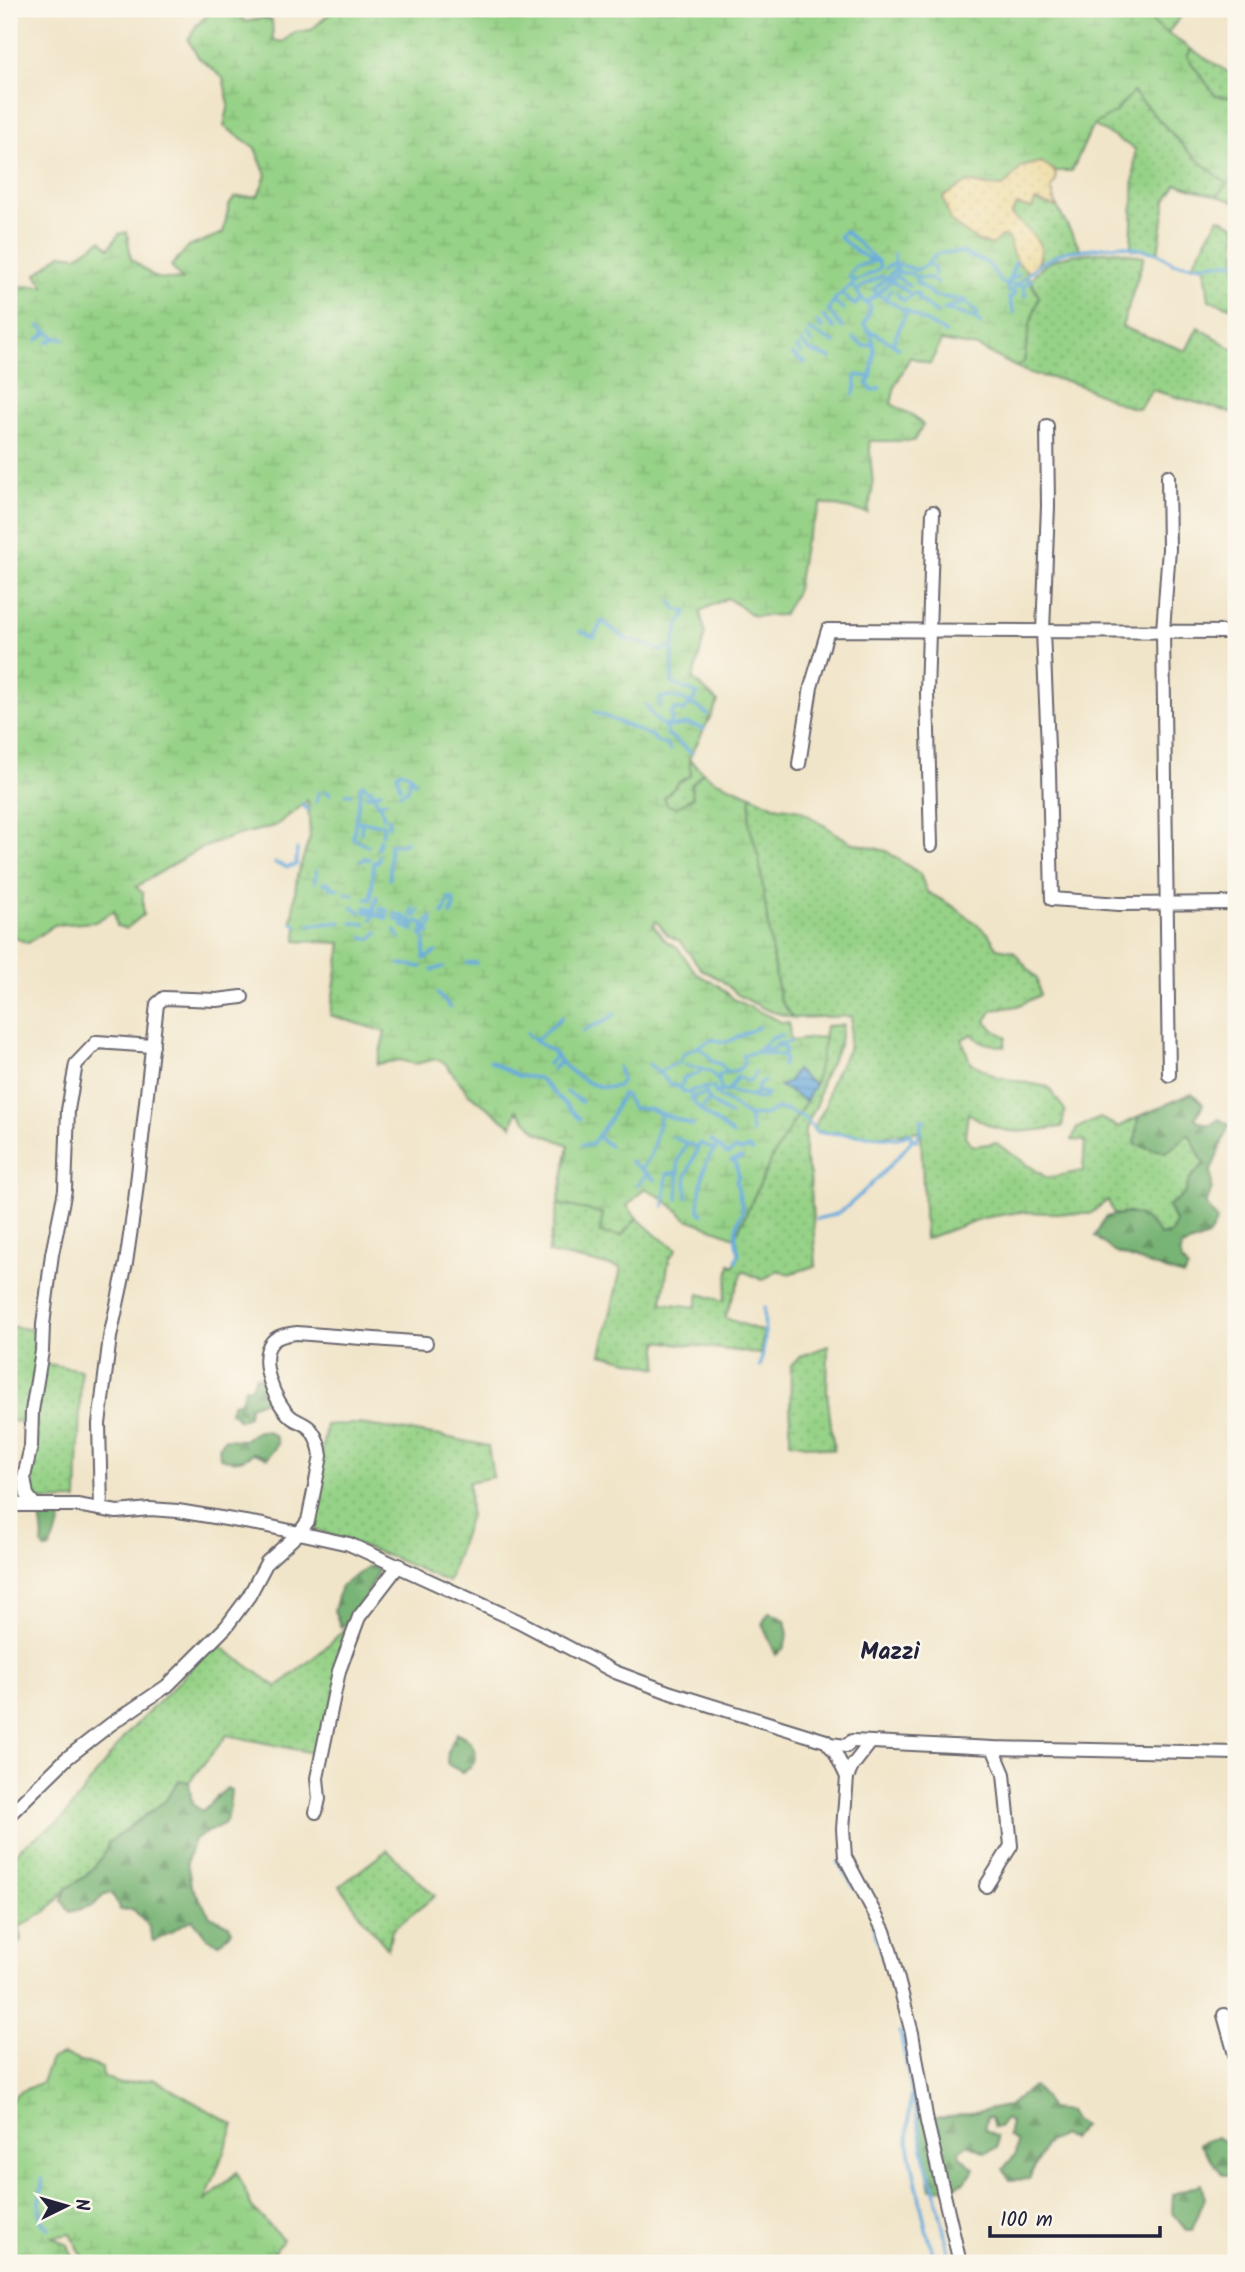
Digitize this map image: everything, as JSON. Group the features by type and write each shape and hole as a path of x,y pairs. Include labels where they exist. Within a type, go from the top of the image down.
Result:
{"street":[{"path":"1047,426 1048,506 1043,631 1052,899 1165,904 1236,903"},
{"path":"1168,476 1169,549 1163,631 1169,1075"},
{"path":"931,845 927,692 933,512"},
{"path":"799,764 811,687 828,630 1236,632"},
{"path":"101,1509 100,1424 110,1336 126,1263 135,1201 156,1004 164,998 217,1000 242,997"},
{"path":"35,1505 27,1495 24,1478 31,1446 32,1411 43,1351 43,1325 52,1254 65,1190 68,1110 76,1064 97,1042 153,1046"},
{"path":"9,1815 67,1758 167,1686 202,1654 249,1596 267,1562 299,1533 308,1521 321,1456 320,1448 311,1428 290,1417 276,1396 266,1367 266,1354 272,1342 282,1336 297,1333 426,1343"},
{"path":"9,1505 77,1505 117,1512 150,1509 178,1511 349,1544 528,1626 615,1672 671,1693 817,1736 830,1744 846,1746 852,1741 993,1748 1236,1753"},
{"path":"316,1812 319,1799 317,1777 335,1687 346,1651 359,1616 399,1565"},
{"path":"870,1743 847,1777 842,1829 845,1857 884,1931 891,1954 912,2033 930,2136 960,2263"},
{"path":"830,1744 847,1777"},
{"path":"986,1886 1011,1846 1004,1774 993,1748"},
{"path":"1224,2015 1236,2058"}],"green space":[{"path":"214,9 235,9 245,22 264,18 272,20 273,40 283,42 295,32 311,30 335,9 1145,9 1155,25 1191,49 1187,57 1216,96 1236,98 1236,202 1217,196 1227,184 1190,153 1133,92 1114,113 1093,125 1072,171 1055,171 1041,162 1022,167 1003,187 968,182 1001,236 1009,238 1017,262 1029,273 1028,277 1039,297 1030,324 1024,362 1016,367 978,347 941,341 930,364 910,357 895,386 891,404 912,415 923,425 914,441 869,441 873,486 868,513 822,503 804,544 797,590 783,615 754,616 727,598 700,611 705,634 693,679 718,702 689,759 691,775 679,782 664,798 667,805 676,808 693,797 691,785 703,772 712,779 751,795 749,824 759,858 780,1000 793,1018 767,1010 738,995 721,980 701,969 681,942 668,935 656,921 653,925 666,941 677,947 697,974 719,986 735,1000 781,1022 789,1023 790,1041 825,1037 815,1084 798,1080 781,1086 806,1101 772,1158 735,1237 687,1219 664,1199 645,1188 627,1206 637,1218 621,1236 600,1233 603,1213 558,1204 569,1145 537,1132 517,1110 512,1126 469,1094 444,1062 436,1059 415,1064 400,1060 377,1064 385,1032 330,1015 341,943 296,941 297,926 292,922 297,876 310,837 308,801 275,826 238,835 199,849 136,887 143,893 143,915 126,929 117,926 114,911 95,922 54,925 28,943 9,935 9,287 44,286 36,275 61,254 77,256 101,240 109,248 119,234 127,232 131,259 156,278 182,280 171,266 188,247 223,233 229,205 235,197 258,196 266,175 255,148 224,126 229,104 223,78 198,57 188,40 196,26"},
{"path":"1146,9 1187,9 1166,35 1155,25"},
{"path":"1191,49 1236,77 1236,101 1235,98 1216,96 1187,57"},
{"path":"1133,91 1190,153 1228,184 1217,196 1177,184 1166,200 1158,253 1131,249 1135,149 1093,125 1114,113"},
{"path":"1035,200 1057,207 1081,250 1063,252 1038,265 1042,251 1011,215 1017,205"},
{"path":"1219,218 1236,226 1236,309 1209,300 1205,267 1192,265"},
{"path":"1118,251 1144,257 1122,327 1186,351 1198,327 1236,351 1236,414 1152,390 1139,409 1079,385 1036,375 1016,367 1024,361 1030,324 1039,297 1031,280 1038,271 1047,264 1070,255"},
{"path":"689,759 703,772 691,785 693,797 676,808 667,805 664,798 679,782 691,775"},
{"path":"751,795 774,806 800,810 850,842 886,851 920,874 927,892 953,906 988,933 997,948 1013,951 1037,979 1040,995 1018,1006 993,1010 986,1021 1006,1037 1004,1047 981,1042 972,1034 962,1039 970,1062 997,1077 1048,1087 1065,1110 1062,1127 1003,1130 968,1113 965,1136 972,1146 996,1143 1047,1178 1083,1171 1085,1141 1072,1140 1077,1128 1100,1118 1119,1127 1138,1117 1135,1145 1167,1152 1189,1133 1204,1164 1190,1178 1185,1194 1168,1206 1176,1224 1170,1234 1159,1234 1130,1212 1114,1215 1108,1200 1090,1214 1020,1212 983,1218 925,1239 921,1131 877,1136 816,1132 813,1129 825,1107 831,1082 848,1050 852,1016 793,1018 780,1000 749,824"},
{"path":"843,1025 839,1046 822,1080 817,1104 805,1129 805,1159 810,1175 816,1266 788,1274 778,1270 763,1280 743,1271 725,1318 764,1332 760,1354 658,1341 658,1368 601,1354 621,1268 548,1253 558,1204 603,1213 600,1233 621,1236 637,1218 677,1249 669,1259 662,1303 696,1307 699,1294 724,1301 730,1264 734,1266 739,1253 735,1237 772,1158 815,1084 826,1026"},
{"path":"1192,1093 1203,1104 1195,1119 1209,1126 1219,1119 1229,1125 1211,1171 1212,1188 1206,1204 1217,1221 1208,1237 1181,1247 1181,1261 1188,1269 1183,1276 1114,1252 1095,1236 1105,1217 1123,1214 1142,1217 1159,1234 1170,1234 1176,1223 1168,1206 1185,1194 1190,1178 1204,1164 1189,1134 1167,1152 1135,1145 1138,1117"},
{"path":"9,1326 39,1331 28,1422 9,1421"},
{"path":"828,1346 827,1392 834,1450 790,1442 791,1365 801,1356"},
{"path":"43,1363 81,1370 77,1500 37,1501 31,1496 28,1477"},
{"path":"256,1376 263,1379 266,1400 249,1406 248,1416 240,1420 230,1412 233,1403 241,1401 245,1387 250,1388"},
{"path":"359,1424 488,1446 493,1477 469,1482 470,1515 448,1582 391,1557 314,1529 310,1524 326,1425"},
{"path":"258,1431 266,1431 275,1436 278,1444 267,1458 253,1453 238,1460 220,1458 219,1447 224,1439 244,1440"},
{"path":"40,1509 59,1510 61,1515 60,1525 50,1549 44,1549 42,1544"},
{"path":"369,1566 379,1569 367,1592 368,1599 356,1615 341,1627 334,1611 341,1586"},
{"path":"769,1612 785,1620 788,1635 783,1650 776,1655 762,1624"},
{"path":"354,1620 318,1754 227,1735 189,1782 179,1780 165,1801 108,1843 104,1856 87,1875 66,1890 47,1911 19,1927 22,1940 9,1952 9,1915 17,1908 9,1878 9,1860 23,1846 63,1818 125,1736 216,1643 277,1687 323,1650"},
{"path":"457,1733 470,1742 476,1758 470,1768 462,1772 447,1764 448,1750"},
{"path":"180,1780 189,1782 192,1804 202,1811 227,1788 231,1790 225,1823 194,1839 187,1862 191,1885 210,1916 229,1925 232,1931 219,1943 207,1938 193,1920 153,1941 148,1925 133,1909 120,1910 112,1893 104,1894 94,1905 70,1912 62,1901 66,1889 87,1875 103,1856 108,1843 165,1801"},
{"path":"387,1850 435,1896 392,1930 388,1949 340,1886"},
{"path":"63,2055 102,2068 103,2076 120,2084 153,2079 234,2125 205,2201 237,2172 252,2208 283,2239 267,2263 89,2263 84,2259 71,2234 52,2237 68,2245 75,2263 9,2263 9,2104 16,2094 42,2082 51,2059"},
{"path":"1033,2086 1044,2097 1050,2109 1068,2111 1073,2120 1083,2126 1072,2139 1061,2135 1045,2145 1029,2179 1010,2180 1003,2169 1015,2155 1017,2142 1008,2136 1011,2122 1005,2119 999,2127 994,2127 991,2118 987,2117 984,2129 997,2136 997,2148 985,2152 968,2144 959,2151 962,2158 974,2168 966,2180 957,2186 931,2189 917,2118 943,2118 1008,2106"},
{"path":"1216,2137 1232,2146 1230,2175 1223,2175 1199,2144"},
{"path":"1201,2184 1205,2198 1192,2230 1186,2230 1172,2213 1173,2194"}],"sand":[{"path":"1041,162 1055,171 1056,181 1051,188 1057,207 1035,201 1032,209 1017,205 1011,215 1038,241 1041,248 1041,256 1029,273 1015,258 1009,238 1001,236 992,245 979,242 950,221 943,197 968,182 1003,187 1022,167"}],"water":[{"path":"796,1070 815,1084 806,1101 780,1086 789,1081"}],"waterway":[{"path":"873,261 839,237 845,231 874,258"},
{"path":"1016,286 1038,265 1063,252 1121,245 1158,253 1173,263 1192,265 1236,262"},
{"path":"885,268 895,263 916,270 926,265 938,253 963,252 985,262 1003,283 1024,286 1031,280"},
{"path":"866,303 898,272 894,254"},
{"path":"856,281 876,271 880,267 877,260"},
{"path":"843,328 828,310 836,298 856,281 849,277 855,267 877,260"},
{"path":"1009,293 1007,284 1016,262"},
{"path":"928,263 934,268 935,274"},
{"path":"857,291 881,276 886,279 896,268"},
{"path":"898,272 913,274 917,278 916,282 935,296 964,300 978,314 975,318 981,324"},
{"path":"1010,280 1019,274"},
{"path":"896,276 909,286"},
{"path":"917,278 930,278 937,283"},
{"path":"893,280 886,279 874,289 876,294 946,333"},
{"path":"892,282 908,292"},
{"path":"851,285 871,307 864,325 871,336 874,349 871,377 856,375 853,395"},
{"path":"1014,286 1014,296 1009,298 1014,313"},
{"path":"1024,286 1025,296"},
{"path":"886,298 891,290"},
{"path":"897,293 905,300 914,293 918,294 919,300 937,313"},
{"path":"841,294 855,305 860,300"},
{"path":"966,302 944,309 975,318"},
{"path":"834,303 844,309"},
{"path":"893,343 907,310"},
{"path":"823,316 834,328"},
{"path":"817,322 823,329"},
{"path":"40,326 56,338 64,339"},
{"path":"809,330 835,343"},
{"path":"871,331 899,348"},
{"path":"37,340 48,332"},
{"path":"806,335 812,343"},
{"path":"47,342 56,338"},
{"path":"853,338 864,346 873,344"},
{"path":"801,342 812,352 831,358"},
{"path":"797,347 801,353"},
{"path":"792,354 805,363"},
{"path":"871,377 867,384 873,391 880,388"},
{"path":"671,601 677,610 687,611 673,645"},
{"path":"580,631 594,637 602,621 627,640 637,641 661,651 673,645 672,683 698,694 684,711 675,709 670,714 673,719 666,727"},
{"path":"660,707 660,698 673,697 690,703 707,714"},
{"path":"645,704 656,720 666,727 667,734 692,753"},
{"path":"595,712 652,736 658,743 665,743 670,750"},
{"path":"666,727 689,724 704,729"},
{"path":"400,788 397,774 401,771 411,775 415,783"},
{"path":"399,794 408,790 410,777"},
{"path":"363,784 368,790"},
{"path":"361,786 353,838 368,846"},
{"path":"371,788 384,818"},
{"path":"326,791 330,794"},
{"path":"316,802 319,792"},
{"path":"366,796 381,792"},
{"path":"346,794 351,794"},
{"path":"380,804 387,801"},
{"path":"302,804 307,809"},
{"path":"389,818 389,826"},
{"path":"355,821 384,825 382,835"},
{"path":"361,833 362,822"},
{"path":"378,849 380,840"},
{"path":"390,879 390,844 406,842"},
{"path":"275,863 287,867 296,865 297,849"},
{"path":"366,899 371,899 374,862 378,862 379,856"},
{"path":"361,861 369,859"},
{"path":"315,882 316,870"},
{"path":"323,883 330,883 329,887 338,889"},
{"path":"346,893 354,895"},
{"path":"372,919 377,897"},
{"path":"443,914 450,898 454,905 451,914"},
{"path":"352,907 361,912"},
{"path":"365,907 375,910"},
{"path":"380,908 388,911"},
{"path":"411,915 413,908"},
{"path":"415,917 419,910"},
{"path":"365,911 386,918"},
{"path":"380,912 388,916"},
{"path":"395,914 405,917 405,922 415,927"},
{"path":"420,935 432,917"},
{"path":"395,919 414,931"},
{"path":"409,919 415,923 419,921 430,933"},
{"path":"292,922 297,926"},
{"path":"310,925 341,922"},
{"path":"423,937 433,922"},
{"path":"352,923 366,924"},
{"path":"395,930 400,938"},
{"path":"363,937 371,939 378,932"},
{"path":"425,940 424,959 436,952"},
{"path":"467,963 476,963"},
{"path":"399,964 422,967"},
{"path":"432,970 443,967"},
{"path":"437,993 450,1007"},
{"path":"583,1031 615,1014"},
{"path":"535,1041 562,1017"},
{"path":"657,1072 680,1062 683,1054 712,1040 727,1042 759,1027"},
{"path":"527,1033 554,1053 572,1072 593,1085 618,1086 622,1079 618,1067"},
{"path":"698,1047 728,1072 738,1070 744,1064 743,1055 757,1052 770,1039 782,1035"},
{"path":"763,1048 771,1050 778,1044 790,1042"},
{"path":"778,1044 786,1050 782,1056"},
{"path":"757,1052 782,1056 785,1059 783,1065"},
{"path":"548,1064 556,1056"},
{"path":"490,1061 518,1076 539,1078 580,1119"},
{"path":"553,1069 560,1061"},
{"path":"649,1064 683,1092 713,1087 716,1094 749,1116 763,1115 777,1109 786,1110 805,1118 816,1132 897,1138 910,1133 912,1139 916,1140 921,1131 921,1120 925,1120"},
{"path":"686,1065 710,1071 719,1082"},
{"path":"680,1087 683,1078 698,1074 701,1068"},
{"path":"722,1091 719,1075 728,1072"},
{"path":"728,1091 737,1077 751,1081 755,1072"},
{"path":"757,1092 758,1085 764,1081"},
{"path":"705,1088 710,1101 731,1115"},
{"path":"715,1092 728,1091 762,1099 768,1094"},
{"path":"567,1092 582,1102"},
{"path":"750,1096 757,1092 768,1094"},
{"path":"582,1145 591,1145 610,1119 622,1094 627,1096 633,1108 649,1109 693,1125"},
{"path":"691,1097 705,1094"},
{"path":"691,1097 705,1114 733,1135"},
{"path":"701,1110 709,1100"},
{"path":"642,1169 651,1155 661,1114"},
{"path":"749,1116 752,1133"},
{"path":"598,1137 610,1146"},
{"path":"672,1137 687,1143"},
{"path":"817,1219 836,1214 845,1208 889,1166 912,1139"},
{"path":"711,1140 727,1154 736,1149 741,1151 748,1148 752,1151"},
{"path":"678,1199 678,1160 687,1143 698,1148"},
{"path":"687,1197 686,1176 700,1143 713,1149"},
{"path":"702,1214 699,1211 700,1195 705,1167 713,1151 719,1146"},
{"path":"731,1161 742,1158"},
{"path":"630,1161 655,1180"},
{"path":"735,1161 743,1211 736,1232 739,1253 736,1261"},
{"path":"664,1206 667,1174 679,1172"},
{"path":"638,1185 647,1173"},
{"path":"760,1367 765,1341 764,1307"},
{"path":"838,1862 854,1887"},
{"path":"872,1921 903,2026"},
{"path":"900,2032 927,2168 934,2186 951,2263"},
{"path":"904,2035 910,2064"},
{"path":"910,2096 908,2143 936,2263"},
{"path":"42,2179 39,2201 41,2222 49,2228"}],"district":[{"name":"Mazzi","path":"890,1652"}]}
